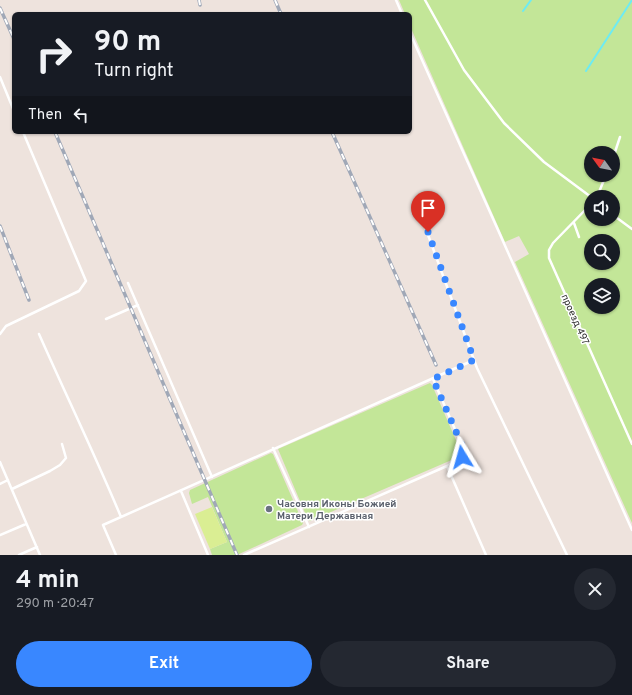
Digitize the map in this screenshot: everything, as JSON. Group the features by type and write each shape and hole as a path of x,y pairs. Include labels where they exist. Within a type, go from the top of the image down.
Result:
{"lane":[{"path":"396,0 401,12"},
{"path":"425,0 464,70 504,123 544,162 584,192"},
{"path":"412,37 632,530"},
{"path":"0,77 12,106"},
{"path":"0,334 6,326 79,291 86,281 24,134"},
{"path":"617,146 620,137"},
{"name":"проезд 497","path":"584,212 553,243 549,250 548,258 632,444"},
{"path":"620,220 632,229"},
{"path":"574,223 579,237"},
{"path":"424,224 474,360 567,555"},
{"path":"128,283 212,477"},
{"path":"106,319 138,305"},
{"path":"39,334 74,413 86,435 121,517"},
{"path":"116,555 103,525 212,477 273,448 474,360"},
{"path":"247,555 447,466 462,457 464,450 433,379"},
{"path":"12,489 60,465 66,458 62,444"},
{"path":"273,448 309,527"},
{"path":"0,462 40,555"},
{"path":"447,466 486,555"},
{"path":"0,484 8,480"},
{"path":"181,491 208,555"},
{"path":"0,535 26,524"},
{"path":"19,555 36,547"}],"green space":[{"path":"399,0 632,0 632,523 515,262 529,254 519,236 505,242 412,31 412,12 404,12"},
{"path":"430,383 459,447 459,453 454,459 310,521 308,520 278,449"},
{"path":"271,453 273,454 303,523 302,525 237,555 212,555 210,549 227,542 208,497 192,504 189,493 190,490"},
{"path":"212,507 227,542 210,549 195,514"}],"waterway":[{"path":"523,11 531,0"},
{"path":"586,71 632,0"}],"railway":[{"path":"199,0 200,5"},
{"path":"275,0 280,12"},
{"path":"0,8 12,35"},
{"path":"56,134 237,555"},
{"path":"333,134 436,365"},
{"path":"0,226 29,300"}],"place":[{"name":"Часовня Иконы Божией Матери Державная","path":"269,509"}],"route":[{"path":"428,232 474,360 433,379 464,450 462,457"}]}
